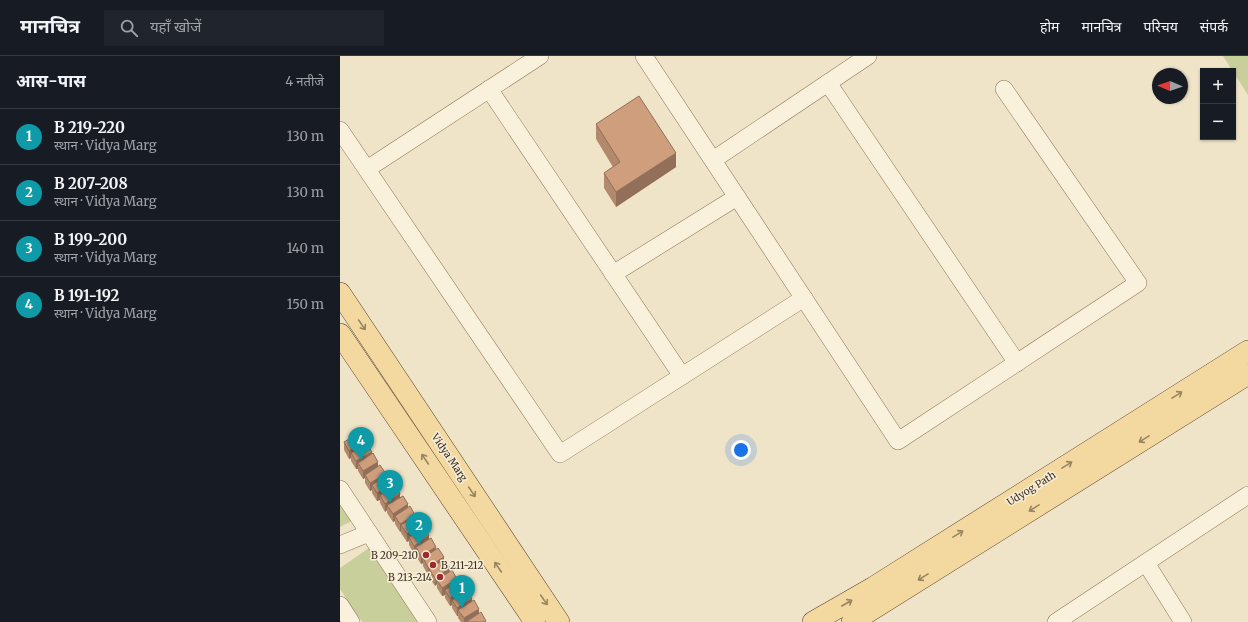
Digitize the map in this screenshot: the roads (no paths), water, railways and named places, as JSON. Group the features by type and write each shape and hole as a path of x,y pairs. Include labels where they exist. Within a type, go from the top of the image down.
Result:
{"main road":[{"name":"Vidya Marg","path":"340,293 559,622"},
{"path":"340,334 535,622"},
{"name":"Udyog Path","path":"813,622 874,587 1248,351"},
{"name":"Udyog Path","path":"852,622 1248,374"}],"street":[{"path":"367,169 540,56"},
{"path":"644,56 898,441 1138,283 1004,88"},
{"path":"713,160 868,56"},
{"path":"828,83 1017,362"},
{"path":"489,89 682,376"},
{"path":"340,130 560,454 804,298"},
{"path":"613,274 737,197"},
{"path":"340,489 428,622"},
{"path":"1056,622 1248,495"},
{"path":"340,545 369,533"},
{"path":"1146,562 1183,622"},
{"path":"340,605 351,622"}],"place":[{"name":"B 191-192","path":"361,460"},
{"name":"B 199-200","path":"390,503"},
{"name":"B 207-208","path":"419,545"},
{"name":"B 209-210","path":"426,555"},
{"name":"B 211-212","path":"433,565"},
{"name":"B 213-214","path":"440,577"},
{"name":"B 219-220","path":"462,608"}]}
